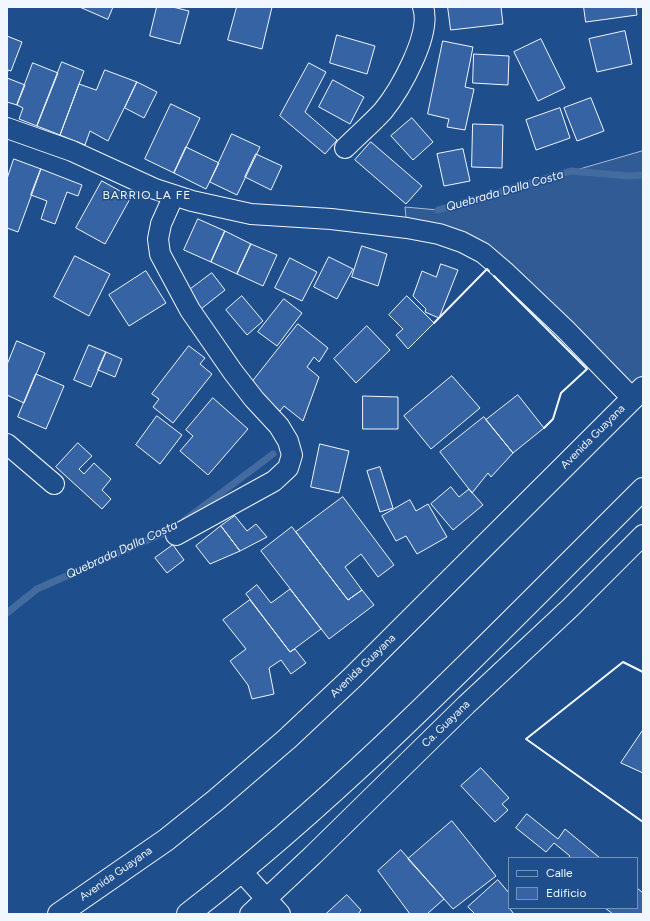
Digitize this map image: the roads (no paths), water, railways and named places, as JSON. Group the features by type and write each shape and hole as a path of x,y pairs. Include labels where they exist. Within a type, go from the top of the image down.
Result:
{"main road":[{"name":"Avenida Guayana","path":"59,914 89,895 178,830 216,800 287,739 353,677 638,393"},
{"path":"188,914 274,845 397,733 643,489"}],"street":[{"path":"345,148 383,111 397,91 416,53 423,30 423,7"},
{"path":"7,128 72,151 122,175 174,195 251,214 332,219 407,228 439,234 462,242 483,253 504,271 565,329 638,393"},
{"path":"174,195 161,224 158,239 160,254 190,310 242,383 279,426 288,441 292,455 288,468 274,481 176,535"},
{"path":"7,444 54,484"},
{"name":"Ca. Guayana","path":"250,914 570,608 643,535"},
{"path":"242,872 280,914"}],"waterway":[{"name":"Quebrada Dalla Costa","path":"438,210 571,171 629,176 643,175"},
{"name":"Quebrada Dalla Costa","path":"185,520 273,454"},
{"name":"Quebrada Dalla Costa","path":"7,613 37,589 175,528"}],"district":[{"name":"BARRIO LA FE","path":"147,195"}]}
